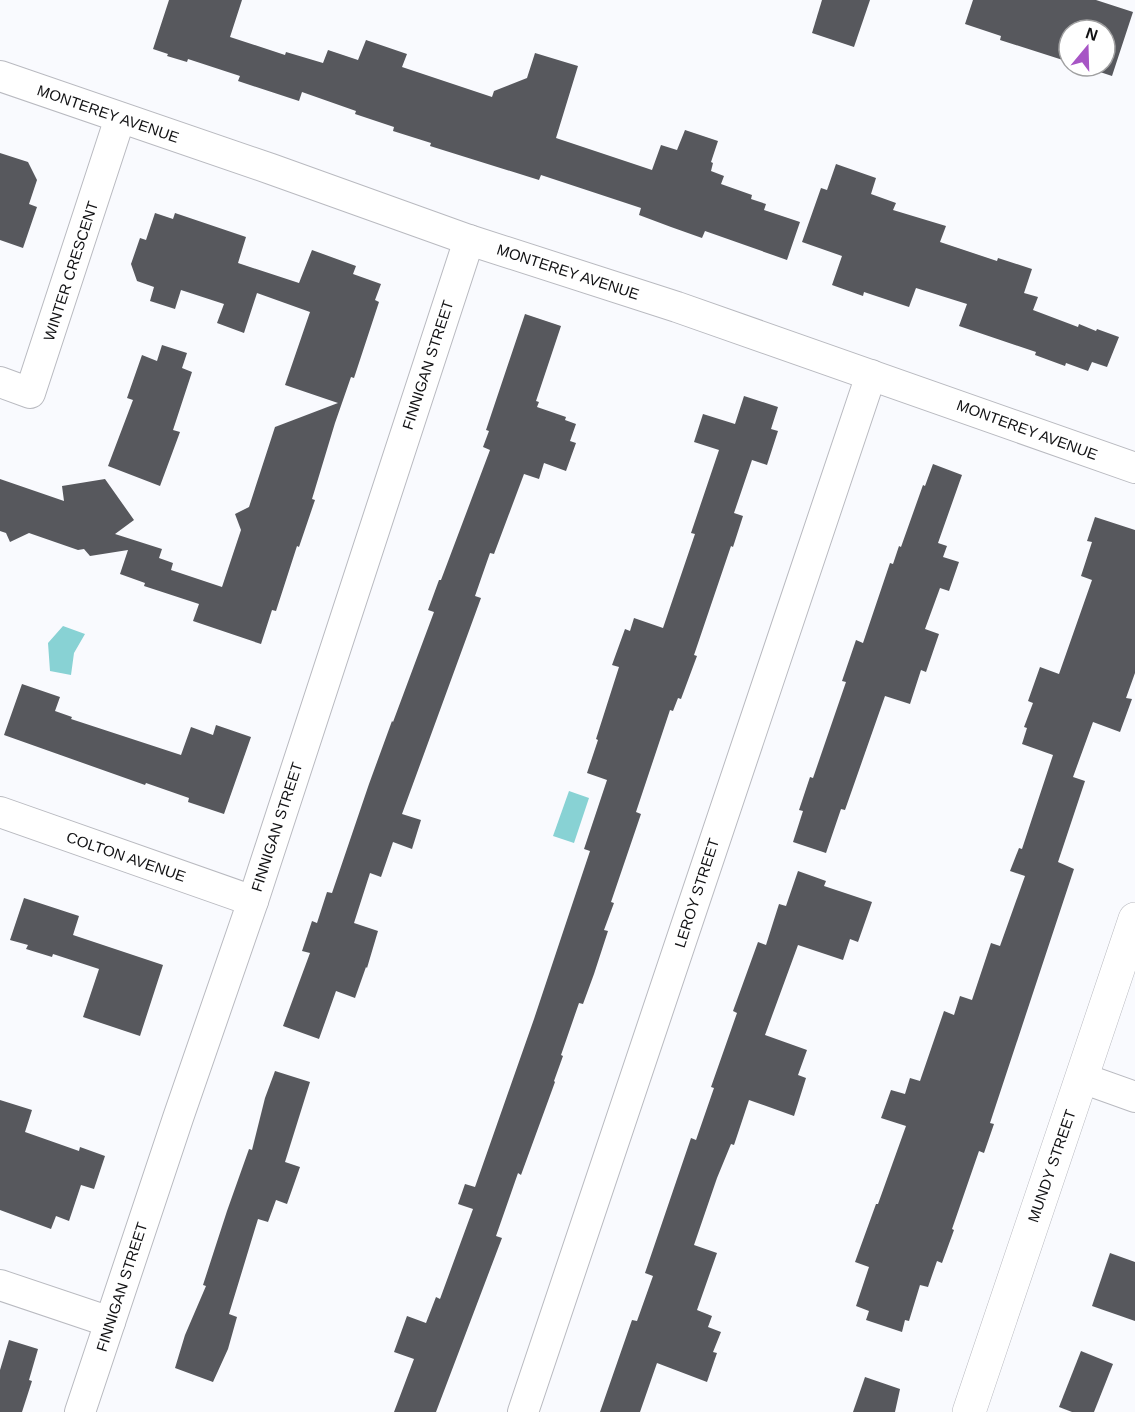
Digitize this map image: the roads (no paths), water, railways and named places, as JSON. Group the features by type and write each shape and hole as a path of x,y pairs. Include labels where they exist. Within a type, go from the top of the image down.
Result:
{"street":[{"name":"MONTEREY AVENUE","path":"0,76 469,240 677,307 1135,468"},
{"name":"WINTER CRESCENT","path":"0,382 30,393 120,118"},
{"name":"FINNIGAN STREET","path":"80,1412 253,901 469,240"},
{"name":"LEROY STREET","path":"523,1412 871,375"},
{"name":"COLTON AVENUE","path":"0,812 253,901"},
{"name":"MUNDY STREET","path":"969,1412 1135,919"},
{"path":"1082,1078 1135,1096"},
{"path":"0,1285 110,1322"}],"water":[{"path":"63,626 85,634 74,653 71,675 50,671 48,643"},
{"path":"569,791 589,798 574,843 553,836"}]}
